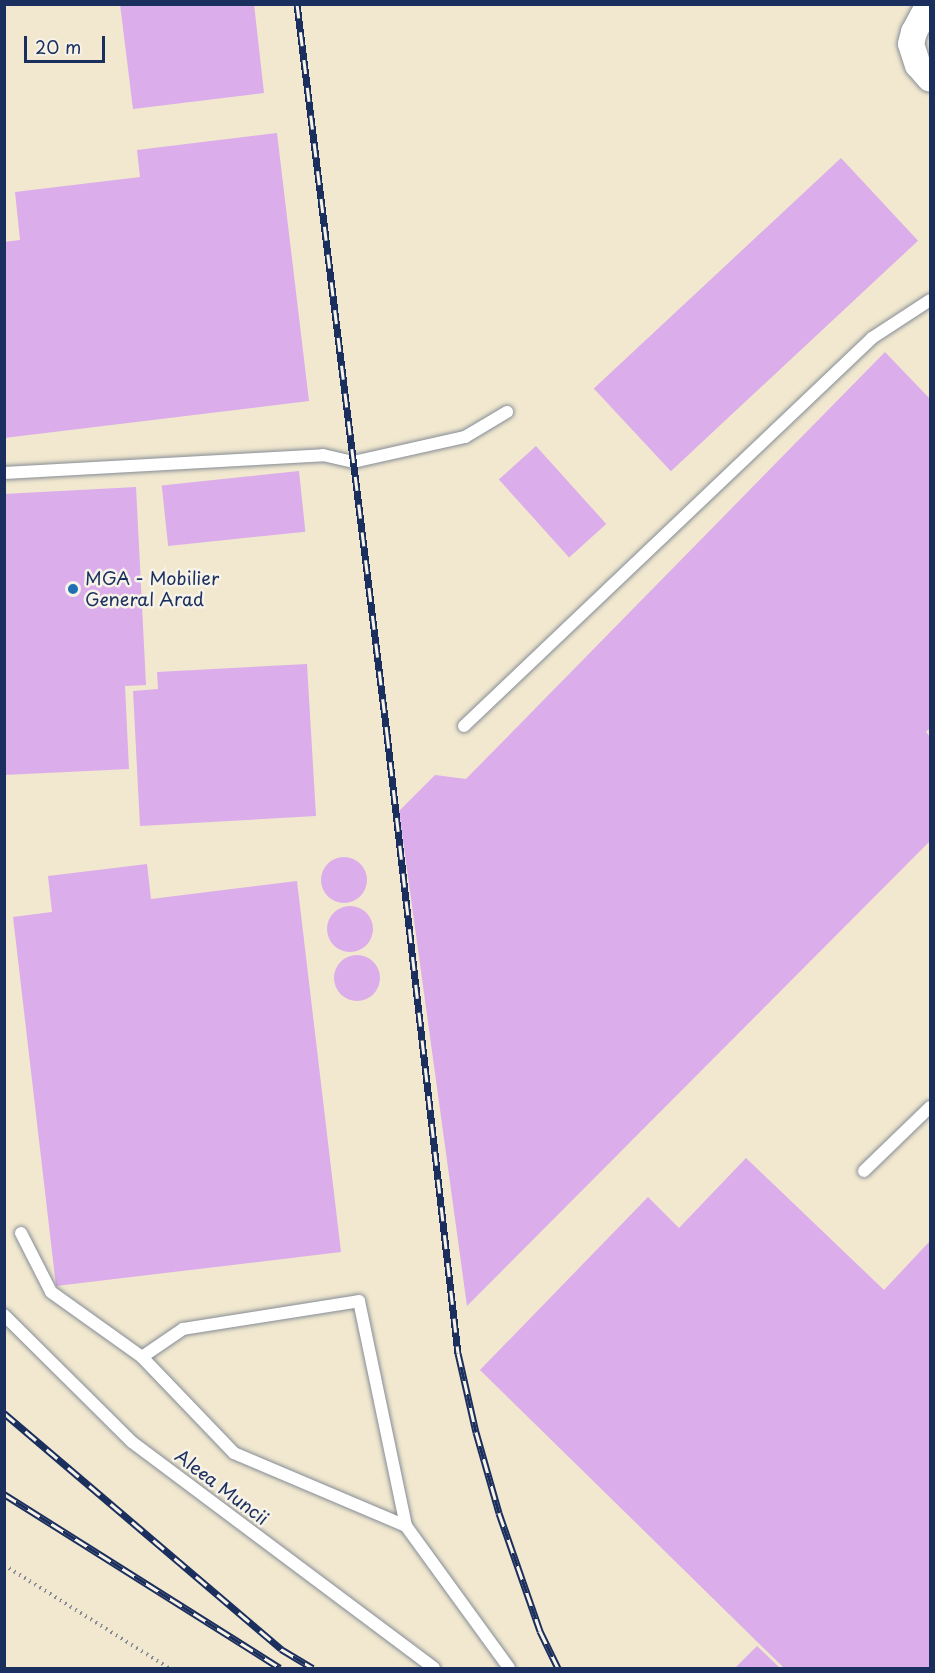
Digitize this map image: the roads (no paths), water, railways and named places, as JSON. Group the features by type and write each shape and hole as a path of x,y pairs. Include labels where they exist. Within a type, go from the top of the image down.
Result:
{"street":[{"path":"929,4 914,32 911,44 918,64 930,79"}],"lane":[{"path":"464,726 873,338 930,300"},
{"path":"4,473 323,455 353,462 465,437 507,412"},
{"path":"864,1171 930,1107"},
{"path":"21,1233 51,1292 142,1357 234,1453 406,1526"},
{"path":"142,1357 183,1329 359,1301 406,1526 508,1668"},
{"name":"Aleea Muncii","path":"4,1315 132,1442 434,1668"}],"railway":[{"path":"297,4 387,734 458,1353 476,1432 499,1513 540,1631 558,1668"},
{"path":"4,1413 281,1649 313,1668"},
{"path":"4,1494 280,1668"}],"place":[{"name":"MGA - Mobilier General Arad","path":"73,589"}]}
